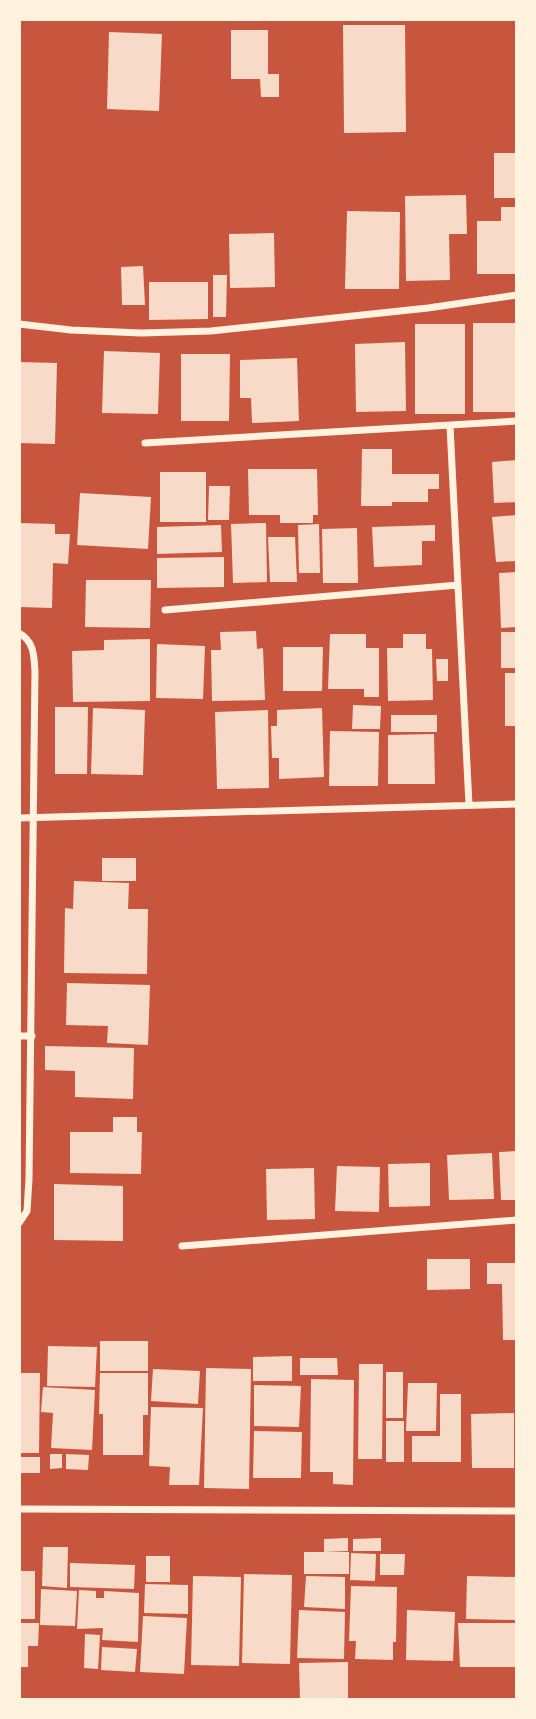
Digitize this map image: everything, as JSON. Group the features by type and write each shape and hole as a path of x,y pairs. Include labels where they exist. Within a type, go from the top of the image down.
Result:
{"street":[{"path":"19,324 71,330 141,333 211,331 428,308 517,295"},
{"path":"145,443 517,421"},
{"path":"450,426 469,805"},
{"path":"165,610 458,585"},
{"path":"19,633 25,636 32,647 34,657 35,819 28,1200 27,1210 19,1223"},
{"path":"19,818 517,804"},
{"path":"19,1036 32,1036"},
{"path":"183,1246 517,1220"},
{"path":"19,1510 517,1511"}],"building":[{"path":"343,25 405,25 406,132 344,133"},
{"path":"231,30 268,30 268,74 279,74 279,97 261,97 260,79 231,79"},
{"path":"109,32 162,34 159,111 107,109"},
{"path":"494,153 517,153 517,198 494,198"},
{"path":"466,195 467,234 449,234 450,280 406,281 405,196"},
{"path":"501,207 517,207 517,274 477,274 477,221 501,221"},
{"path":"347,211 400,212 399,289 345,289"},
{"path":"274,233 275,287 230,288 229,234"},
{"path":"143,266 145,305 122,305 121,267"},
{"path":"213,275 227,275 226,317 213,317"},
{"path":"149,282 208,282 208,319 149,320"},
{"path":"473,323 517,323 517,412 473,412"},
{"path":"415,324 465,324 465,414 415,414"},
{"path":"405,342 406,411 356,412 355,344"},
{"path":"104,351 160,353 158,414 102,413"},
{"path":"181,354 230,354 229,421 181,421"},
{"path":"297,358 299,421 252,423 251,398 240,398 240,360"},
{"path":"19,362 57,363 55,444 19,443"},
{"path":"362,449 392,449 392,474 439,474 439,489 428,489 428,502 392,502 392,506 361,506"},
{"path":"517,460 517,502 494,503 492,462"},
{"path":"248,469 317,469 318,515 313,515 313,523 280,523 280,515 249,515"},
{"path":"160,472 206,472 206,522 160,522"},
{"path":"209,486 230,486 229,520 208,520"},
{"path":"80,493 151,497 148,549 77,545"},
{"path":"517,515 517,561 496,562 492,517"},
{"path":"19,523 55,524 55,534 70,534 68,564 53,563 52,608 19,607"},
{"path":"266,523 267,582 233,583 231,524"},
{"path":"319,524 320,573 299,573 298,525"},
{"path":"221,525 222,552 157,554 157,527"},
{"path":"435,525 435,541 422,541 422,565 374,567 372,527"},
{"path":"357,528 358,583 323,583 322,529"},
{"path":"268,537 295,537 297,582 270,582"},
{"path":"224,557 224,587 157,588 157,558"},
{"path":"517,572 517,627 501,628 499,573"},
{"path":"86,580 151,580 150,628 85,627"},
{"path":"256,631 257,649 263,648 265,700 212,701 211,650 221,650 220,632"},
{"path":"501,632 517,632 517,668 501,668"},
{"path":"330,634 366,634 366,648 379,648 379,697 364,697 364,689 328,689"},
{"path":"403,634 426,634 426,649 432,649 433,700 388,701 387,648 403,648"},
{"path":"150,639 150,701 73,702 72,651 104,650 104,640"},
{"path":"157,644 205,646 203,699 156,698"},
{"path":"283,647 323,647 322,691 283,691"},
{"path":"436,659 448,659 448,681 437,681"},
{"path":"505,673 517,673 517,726 505,726"},
{"path":"353,705 381,706 380,729 352,729"},
{"path":"55,707 88,707 87,774 55,774"},
{"path":"93,708 145,710 143,775 91,774"},
{"path":"322,708 324,777 279,779 279,758 272,758 271,726 277,726 277,710"},
{"path":"268,710 269,788 217,789 215,712"},
{"path":"391,715 437,715 437,732 391,732"},
{"path":"330,731 379,732 378,786 329,786"},
{"path":"434,734 435,784 388,784 388,735"},
{"path":"102,858 136,858 136,881 102,881"},
{"path":"74,881 129,883 128,909 148,909 147,974 64,973 65,908 73,909"},
{"path":"67,983 150,985 148,1045 107,1043 108,1026 66,1025"},
{"path":"45,1046 134,1048 133,1099 75,1097 75,1071 45,1070"},
{"path":"113,1117 137,1117 137,1132 142,1132 141,1174 70,1173 70,1132 113,1132"},
{"path":"517,1151 517,1200 501,1200 499,1152"},
{"path":"492,1153 494,1199 449,1200 447,1155"},
{"path":"430,1163 430,1206 389,1207 388,1164"},
{"path":"337,1166 380,1167 379,1212 335,1211"},
{"path":"314,1168 315,1219 267,1220 266,1169"},
{"path":"54,1184 123,1186 123,1241 54,1240"},
{"path":"427,1259 470,1259 470,1289 427,1290"},
{"path":"487,1263 517,1263 517,1340 503,1340 502,1284 487,1284"},
{"path":"100,1341 148,1341 148,1371 100,1371"},
{"path":"48,1346 97,1347 95,1387 47,1386"},
{"path":"292,1356 292,1381 253,1381 253,1357"},
{"path":"300,1358 337,1358 338,1375 300,1375"},
{"path":"359,1364 383,1364 382,1459 358,1459"},
{"path":"206,1368 251,1369 249,1489 204,1488"},
{"path":"153,1369 200,1371 198,1404 151,1401"},
{"path":"386,1372 403,1372 403,1418 386,1418"},
{"path":"19,1373 40,1373 39,1453 19,1453"},
{"path":"100,1373 148,1373 148,1415 143,1415 143,1455 103,1455 103,1414 99,1414"},
{"path":"311,1379 354,1380 353,1485 333,1484 333,1472 310,1472"},
{"path":"408,1383 437,1383 436,1431 406,1431"},
{"path":"254,1385 301,1386 299,1427 254,1426"},
{"path":"43,1387 95,1390 92,1450 51,1448 53,1413 41,1412"},
{"path":"440,1394 461,1394 461,1462 412,1462 412,1436 440,1436"},
{"path":"151,1407 203,1408 199,1485 169,1485 170,1467 149,1466"},
{"path":"514,1413 514,1468 472,1468 471,1414"},
{"path":"386,1421 404,1421 404,1462 386,1462"},
{"path":"254,1431 302,1432 301,1478 253,1478"},
{"path":"50,1454 62,1454 62,1468 50,1469"},
{"path":"66,1454 89,1455 88,1470 66,1469"},
{"path":"19,1457 40,1457 40,1473 19,1473"},
{"path":"348,1538 348,1551 324,1552 324,1539"},
{"path":"381,1538 381,1551 353,1551 353,1539"},
{"path":"43,1547 68,1547 67,1588 42,1586"},
{"path":"304,1552 349,1552 349,1574 304,1574"},
{"path":"351,1553 376,1554 375,1581 350,1580"},
{"path":"380,1554 405,1554 404,1575 380,1575"},
{"path":"146,1556 170,1556 170,1582 146,1582"},
{"path":"70,1563 135,1565 134,1589 70,1587"},
{"path":"19,1571 35,1571 35,1619 19,1619"},
{"path":"244,1574 292,1575 290,1664 242,1663"},
{"path":"193,1576 241,1577 239,1666 191,1665"},
{"path":"306,1576 345,1577 345,1609 304,1607"},
{"path":"467,1576 516,1577 515,1620 466,1619"},
{"path":"145,1584 188,1585 188,1614 144,1613"},
{"path":"351,1586 397,1587 393,1660 355,1659 356,1641 349,1641"},
{"path":"41,1589 77,1591 75,1626 40,1625"},
{"path":"79,1590 96,1591 96,1598 104,1598 104,1591 139,1593 138,1642 102,1640 103,1628 77,1629"},
{"path":"299,1610 345,1612 344,1659 297,1658"},
{"path":"407,1610 455,1612 453,1661 406,1660"},
{"path":"143,1616 187,1618 184,1674 140,1672"},
{"path":"19,1623 39,1623 38,1646 28,1646 28,1667 19,1667"},
{"path":"458,1623 517,1623 517,1667 460,1667"},
{"path":"85,1634 100,1635 98,1669 84,1668"},
{"path":"102,1647 137,1649 135,1672 101,1670"},
{"path":"348,1662 348,1699 300,1700 299,1663"}]}
